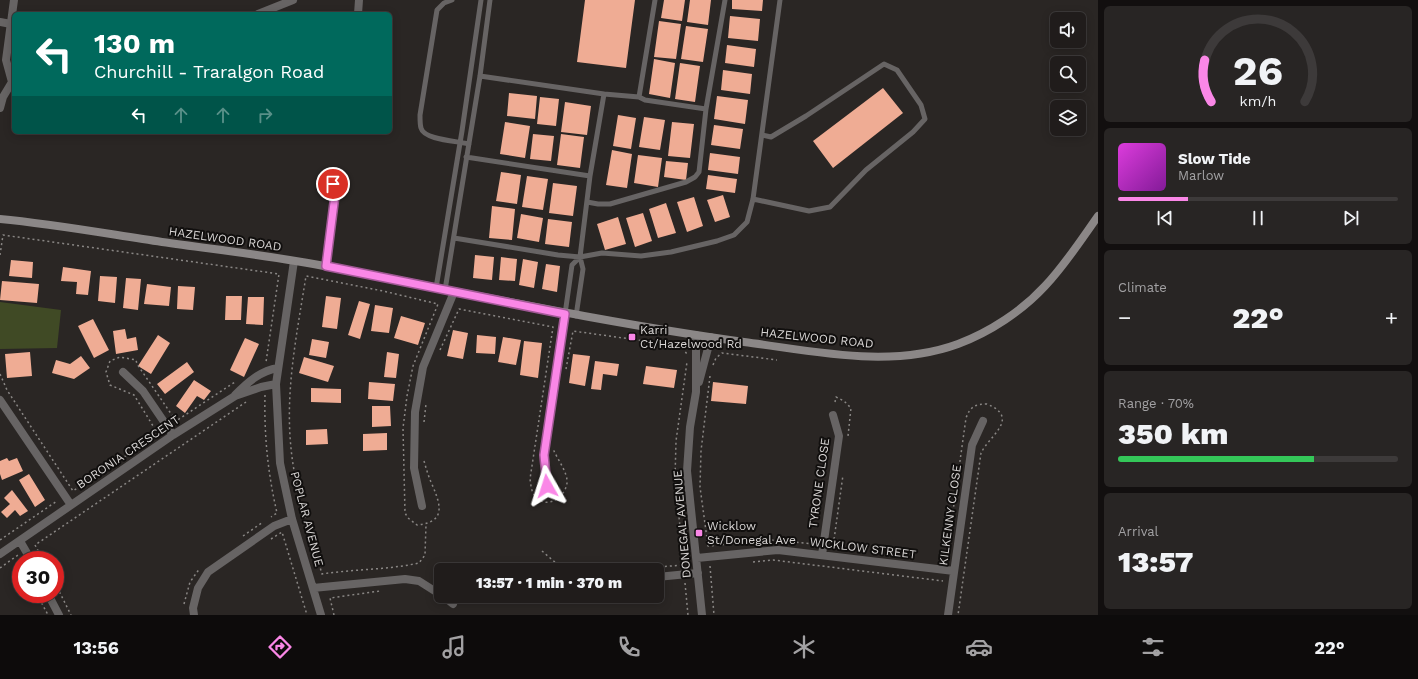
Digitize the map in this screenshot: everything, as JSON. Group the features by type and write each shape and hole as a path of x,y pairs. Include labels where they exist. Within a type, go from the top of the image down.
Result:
{"main road":[{"name":"HAZELWOOD ROAD","path":"0,219 326,266 565,314 696,335 831,354 894,356 913,354 958,344 986,331 1025,305 1045,286 1098,216"}],"street":[{"path":"12,12 14,0"},
{"path":"263,12 293,0"},
{"path":"358,12 359,0"},
{"path":"12,16 6,60 12,79"},
{"path":"0,22 11,24"},
{"path":"0,108 3,97 12,84"},
{"path":"326,266 335,195 331,173"},
{"name":"POPLAR AVENUE","path":"294,261 276,384 280,464 292,519 321,615"},
{"path":"422,506 414,468 414,412 423,367 454,292"},
{"path":"547,486 544,455 565,314"},
{"name":"DONEGAL AVENUE","path":"696,335 696,392 690,427 687,471 702,615"},
{"path":"696,392 711,337"},
{"path":"235,396 256,376 266,370 278,368"},
{"path":"123,372 143,391 173,435"},
{"name":"BORONIA CRESCENT","path":"0,554 173,435 235,396 261,387 276,384"},
{"path":"0,400 71,505"},
{"name":"TYRONE CLOSE","path":"822,555 838,436 833,415"},
{"name":"KILKENNY CLOSE","path":"948,615 972,445 983,421"},
{"path":"194,615 193,608 198,588 208,572 274,526 292,519"},
{"path":"20,540 26,551"},
{"name":"WICKLOW STREET","path":"697,558 766,551 822,555 954,571"},
{"path":"664,576 698,572"},
{"path":"313,588 406,579 419,581 434,590"},
{"path":"53,603 59,615"}],"lane":[{"path":"452,0 444,3 437,10 420,115 421,129 424,134 432,138 469,144"},
{"path":"436,288 462,132 481,0"},
{"path":"445,290 480,76 490,0"},
{"path":"639,97 655,0"},
{"path":"587,202 610,204 686,182 695,177 699,172 706,109 725,0"},
{"path":"454,238 558,255 580,257 602,253 642,256 671,252 718,241 734,235 747,222 753,199 780,0"},
{"path":"753,199 809,211 830,207 866,170 913,132 925,119 921,105 897,70 884,64 770,137 762,136"},
{"path":"480,76 604,94 639,97 706,109"},
{"path":"576,316 583,269 580,257 590,176 604,94"},
{"path":"462,132 470,133"},
{"path":"457,161 466,159 590,176"},
{"path":"565,314 572,265 580,257"}],"path":[{"path":"0,256 3,235 279,274 266,362"},
{"path":"423,460 438,496 440,509 436,519 426,524 417,525 408,518 405,513 402,428 413,366 438,304 383,291 306,276 292,362 289,423 295,478 322,574 347,570 400,567 419,563 425,555 426,524"},
{"path":"440,351 459,309 553,327 530,479 531,489 536,498 544,502 553,502 560,498 567,483 564,472 554,452 555,445"},
{"path":"566,372 573,331 681,346 688,355 676,441 675,479 684,565 664,567"},
{"path":"712,370 716,358 722,353 777,360"},
{"path":"158,434 134,395 110,385 106,372 110,361 120,357 136,360 137,364 176,420 240,379"},
{"path":"0,374 7,390 73,491 145,443"},
{"path":"710,375 701,451 700,487 708,546 772,540 816,544"},
{"path":"262,392 265,394 264,422 270,483 277,513"},
{"path":"835,402 836,397 840,398 851,408 848,436"},
{"path":"38,551 35,545 251,399"},
{"path":"424,424 427,400"},
{"path":"946,561 966,418 970,408 973,406 987,404 998,411 1002,422 999,431 988,442 982,453 958,615"},
{"path":"841,548 833,547 844,468"},
{"path":"0,540 57,502"},
{"path":"271,540 282,532 307,615"},
{"path":"542,552 555,563"},
{"path":"0,568 12,559"},
{"path":"749,562 772,560 943,580 942,587"},
{"path":"714,615 709,566 717,565"},
{"path":"685,582 688,615"},
{"path":"334,615 330,598 380,591"},
{"path":"64,601 71,615"},
{"path":"42,603 48,615"}],"green space":[{"path":"0,302 61,310 57,348 0,349"}],"building":[{"path":"585,0 635,0 626,68 577,62"},
{"path":"664,0 685,0 682,21 661,18"},
{"path":"690,0 711,0 708,25 687,22"},
{"path":"732,0 763,0 762,11 732,9"},
{"path":"730,16 760,19 758,41 728,38"},
{"path":"659,21 681,24 676,59 654,57"},
{"path":"686,26 708,29 703,62 681,59"},
{"path":"727,45 756,49 754,67 725,63"},
{"path":"654,59 675,63 670,98 649,94"},
{"path":"680,63 700,66 695,102 675,99"},
{"path":"723,70 752,74 750,94 721,90"},
{"path":"883,88 903,113 833,168 813,141"},
{"path":"509,93 537,96 535,119 507,116"},
{"path":"717,96 748,100 745,124 714,119"},
{"path":"540,97 559,99 556,126 537,124"},
{"path":"565,102 591,106 587,135 561,132"},
{"path":"618,115 636,118 631,149 613,146"},
{"path":"644,117 665,120 660,150 639,147"},
{"path":"505,122 530,126 525,158 500,154"},
{"path":"672,122 694,124 690,158 668,156"},
{"path":"714,125 743,129 740,149 711,145"},
{"path":"533,134 554,136 551,161 530,159"},
{"path":"561,134 584,137 580,168 557,165"},
{"path":"612,150 632,154 627,188 606,185"},
{"path":"710,153 740,157 738,174 708,170"},
{"path":"638,155 662,158 658,187 634,183"},
{"path":"666,161 688,163 686,180 664,177"},
{"path":"501,172 521,175 517,204 496,201"},
{"path":"708,175 737,179 735,193 706,189"},
{"path":"527,176 548,179 543,210 522,207"},
{"path":"553,183 577,186 573,216 549,213"},
{"path":"723,195 730,217 715,222 707,200"},
{"path":"694,197 703,226 687,232 677,202"},
{"path":"666,203 676,233 658,238 649,209"},
{"path":"492,206 515,209 512,240 489,238"},
{"path":"643,213 652,241 635,247 626,218"},
{"path":"521,214 543,218 539,242 517,238"},
{"path":"618,217 626,244 605,250 597,224"},
{"path":"548,219 572,222 569,247 545,244"},
{"path":"475,255 494,257 492,280 473,278"},
{"path":"501,257 517,259 515,281 499,280"},
{"path":"523,259 538,262 534,288 519,285"},
{"path":"11,260 33,262 32,278 9,276"},
{"path":"546,264 560,266 557,292 542,289"},
{"path":"63,267 91,271 88,295 76,294 77,282 61,281"},
{"path":"100,276 117,277 115,303 98,301"},
{"path":"126,278 141,279 138,310 123,308"},
{"path":"2,281 39,284 37,303 0,300"},
{"path":"147,284 171,287 169,306 144,304"},
{"path":"178,286 195,287 193,310 177,309"},
{"path":"226,296 242,296 241,320 225,320"},
{"path":"326,296 341,298 337,329 322,327"},
{"path":"248,297 264,297 263,325 246,324"},
{"path":"359,301 370,304 360,339 348,335"},
{"path":"375,305 393,308 389,333 371,331"},
{"path":"401,316 425,323 418,345 394,338"},
{"path":"93,319 109,350 94,358 78,326"},
{"path":"125,329 127,339 136,337 138,350 116,354 113,331"},
{"path":"453,330 468,333 463,359 447,356"},
{"path":"158,335 170,343 151,374 138,366"},
{"path":"477,335 496,337 495,354 476,353"},
{"path":"503,337 521,340 516,365 498,362"},
{"path":"245,338 259,344 244,377 230,370"},
{"path":"312,339 329,342 326,358 309,355"},
{"path":"524,341 542,343 538,378 520,375"},
{"path":"30,352 32,376 7,378 5,354"},
{"path":"387,352 399,354 396,378 384,377"},
{"path":"573,354 590,356 585,386 569,383"},
{"path":"81,356 90,368 74,379 52,373 56,360 70,364"},
{"path":"304,357 334,366 328,382 299,373"},
{"path":"595,361 619,364 617,376 603,374 601,390 591,389"},
{"path":"187,362 194,372 165,394 157,384"},
{"path":"646,366 677,370 674,388 643,384"},
{"path":"194,380 211,391 204,400 197,396 185,413 176,406"},
{"path":"369,382 395,384 393,401 368,399"},
{"path":"713,382 748,386 746,404 711,401"},
{"path":"311,388 341,389 341,403 311,402"},
{"path":"372,406 390,406 391,426 372,427"},
{"path":"327,429 328,444 306,445 306,430"},
{"path":"387,433 387,450 363,451 363,434"},
{"path":"7,458 9,461 17,458 23,471 2,480 0,474 0,461"},
{"path":"29,474 45,500 35,507 19,480"},
{"path":"12,490 28,511 20,516 15,510 7,518 1,512 10,504 4,498"}],"place":[{"name":"Karri Ct/Hazelwood Rd","path":"632,337"},
{"name":"Wicklow St/Donegal Ave","path":"699,533"}],"route":[{"path":"333,184 335,195 326,266 565,314 544,455 547,486"}]}
